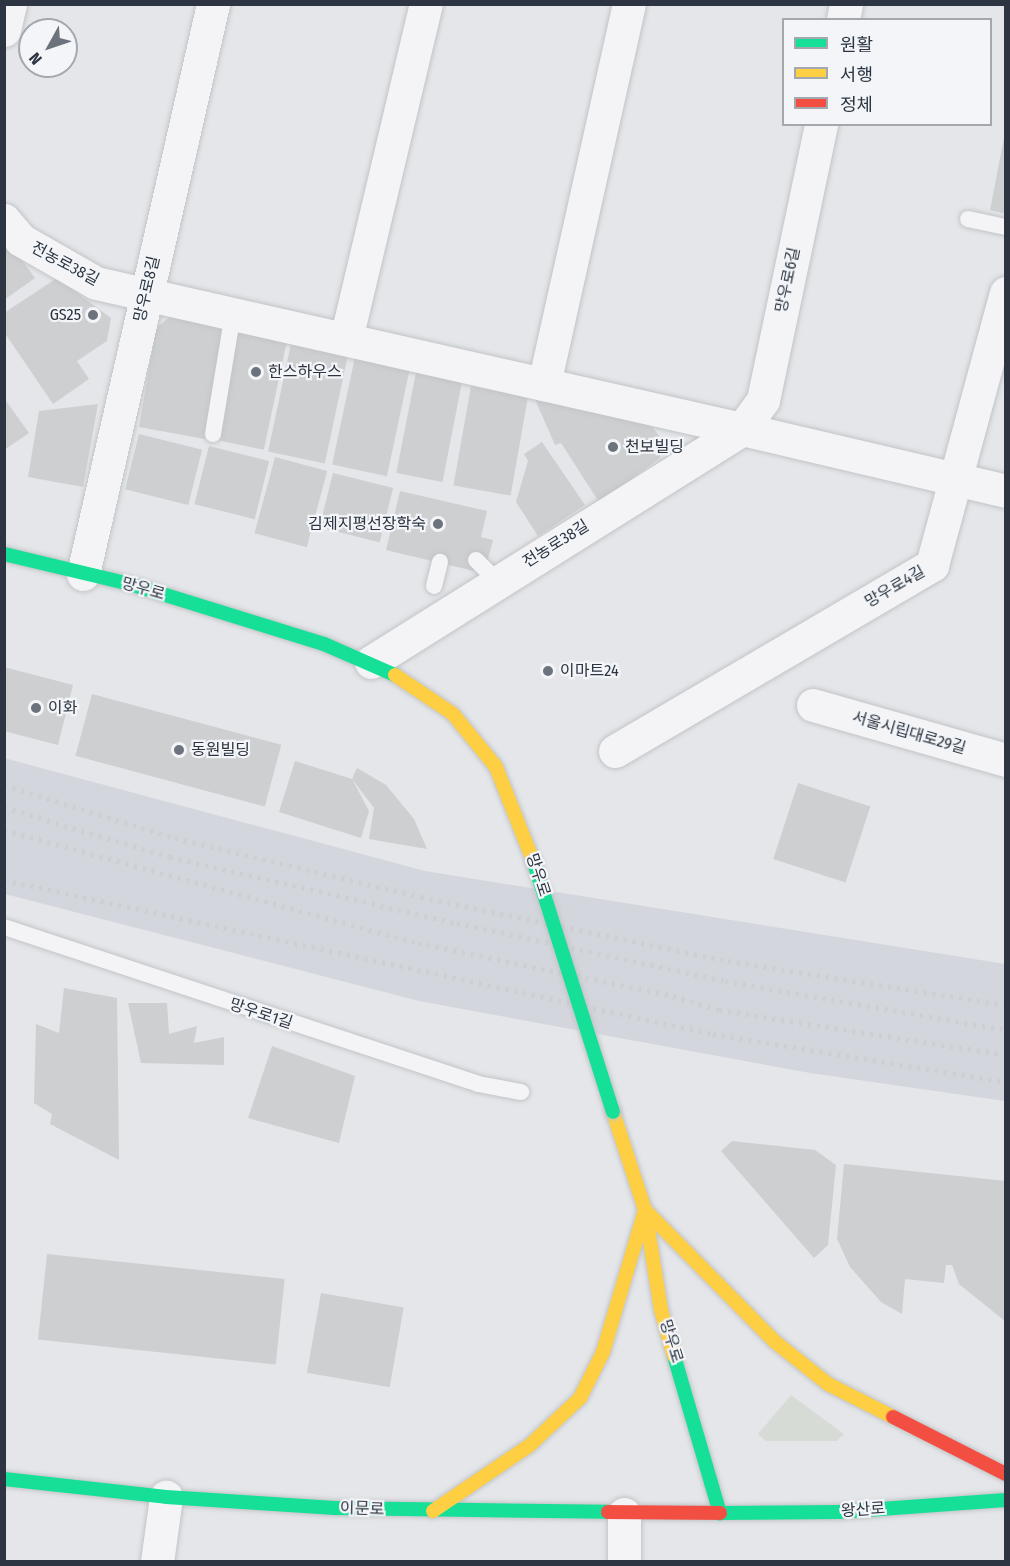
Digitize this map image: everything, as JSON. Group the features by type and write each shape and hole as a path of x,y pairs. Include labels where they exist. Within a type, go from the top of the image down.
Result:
{"main road":[{"name":"망우로","path":"4,554 130,584 371,662 425,691 474,737 511,795 645,1210 661,1311 720,1513"},
{"path":"433,1511 530,1445 580,1398 603,1352 645,1210 774,1341 828,1384 1005,1474"},
{"name":"이문로","path":"4,1479 166,1497 433,1511 720,1513"},
{"name":"왕산로","path":"720,1513 839,1512 1005,1500"}],"street":[{"path":"4,30 10,4"},
{"name":"망우로8길","path":"83,574 213,4"},
{"path":"346,339 426,4"},
{"path":"544,384 629,4"},
{"name":"망우로6길","path":"742,429 763,400 821,126"},
{"name":"전농로38길","path":"4,220 21,240 96,283 1005,491"},
{"name":"망우로4길","path":"615,752 932,565 953,479 969,439 1005,293"},
{"name":"전농로38길","path":"371,662 486,571 742,429"},
{"name":"서울시립대로29길","path":"813,705 1005,760"},
{"path":"157,1562 166,1497"},
{"path":"624,1514 624,1562"}],"lane":[{"path":"968,219 1005,227"},
{"path":"213,434 233,314"},
{"path":"434,586 440,562"},
{"name":"망우로1길","path":"4,927 478,1084 521,1092"}],"shaded area":[{"path":"4,758 425,871 1005,964 1005,1101 810,1073 419,1001 5,894"},
{"path":"791,1395 844,1434 837,1441 766,1441 758,1434"}],"building":[{"path":"1004,138 1006,138 1006,214 990,210"},
{"path":"4,235 35,278 4,300"},
{"path":"57,278 111,318 107,341 77,361 89,379 53,404 4,332 4,313"},
{"path":"176,312 226,322 205,439 139,427 156,328"},
{"name":"한스하우스","path":"239,326 288,336 264,450 215,439"},
{"path":"292,339 349,351 325,464 268,451"},
{"path":"355,357 410,369 387,476 332,465"},
{"path":"416,372 462,381 442,482 396,473"},
{"path":"471,386 528,396 511,496 453,485"},
{"name":"천보빌딩","path":"534,397 649,423 661,438 660,458 599,502 561,443 555,445"},
{"path":"4,398 29,433 4,450"},
{"path":"98,404 83,487 28,477 39,411"},
{"path":"139,434 202,450 188,505 125,489"},
{"path":"542,442 585,505 538,536 516,502 528,461 524,454"},
{"path":"209,446 269,461 255,519 194,504"},
{"path":"275,457 327,471 307,547 255,533"},
{"path":"333,473 393,488 380,542 319,527"},
{"name":"김제지평선장학숙","path":"400,491 487,511 481,537 493,540 487,563 476,560 474,571 386,550"},
{"name":"이화","path":"4,667 73,685 58,745 4,731"},
{"name":"동원빌딩","path":"92,694 281,745 265,807 75,756"},
{"path":"295,761 352,779 369,811 361,838 279,812"},
{"path":"357,768 386,785 414,819 427,849 369,839 374,808 352,779"},
{"path":"798,783 870,806 846,883 773,859"},
{"path":"64,988 117,998 119,1160 50,1124 52,1114 34,1103 36,1024 59,1033"},
{"path":"128,1003 167,1003 169,1034 197,1026 194,1043 224,1037 224,1065 141,1063"},
{"path":"272,1046 355,1076 339,1143 248,1118"},
{"path":"732,1141 815,1150 836,1165 828,1245 814,1258 721,1151"},
{"path":"844,1164 1006,1181 1006,1322 959,1284 952,1265 946,1265 944,1283 905,1279 902,1314 881,1302 850,1267 837,1239"},
{"path":"47,1254 285,1279 276,1365 38,1340"},
{"path":"321,1293 404,1308 390,1387 307,1373"}],"railway":[{"path":"4,785 175,838 421,897 728,961 1006,1005"},
{"path":"4,807 170,857 457,923 725,981 1006,1030"},
{"path":"4,830 418,943 673,996 719,1010 1006,1055"},
{"path":"4,880 713,1034 1006,1082"}],"traffic: fast":[{"path":"4,554 130,584 324,644 395,675"},
{"path":"534,863 613,1112"},
{"path":"674,1356 720,1513 839,1512 1006,1500"},
{"path":"4,1479 166,1497 335,1508 608,1512"}],"traffic: slow":[{"path":"395,675 453,714 496,767 534,863"},
{"path":"613,1112 645,1210 661,1310 674,1356"},
{"path":"433,1511 530,1445 580,1398 603,1352 645,1210"},
{"path":"645,1210 774,1341 828,1384 893,1417"}],"traffic: jam":[{"path":"893,1417 1006,1474"},
{"path":"608,1512 720,1513"}],"place":[{"name":"GS25","path":"93,315"},
{"name":"한스하우스","path":"256,372"},
{"name":"천보빌딩","path":"613,447"},
{"name":"김제지평선장학숙","path":"438,524"},
{"name":"이마트24","path":"548,671"},
{"name":"이화","path":"36,708"},
{"name":"동원빌딩","path":"179,750"}]}
